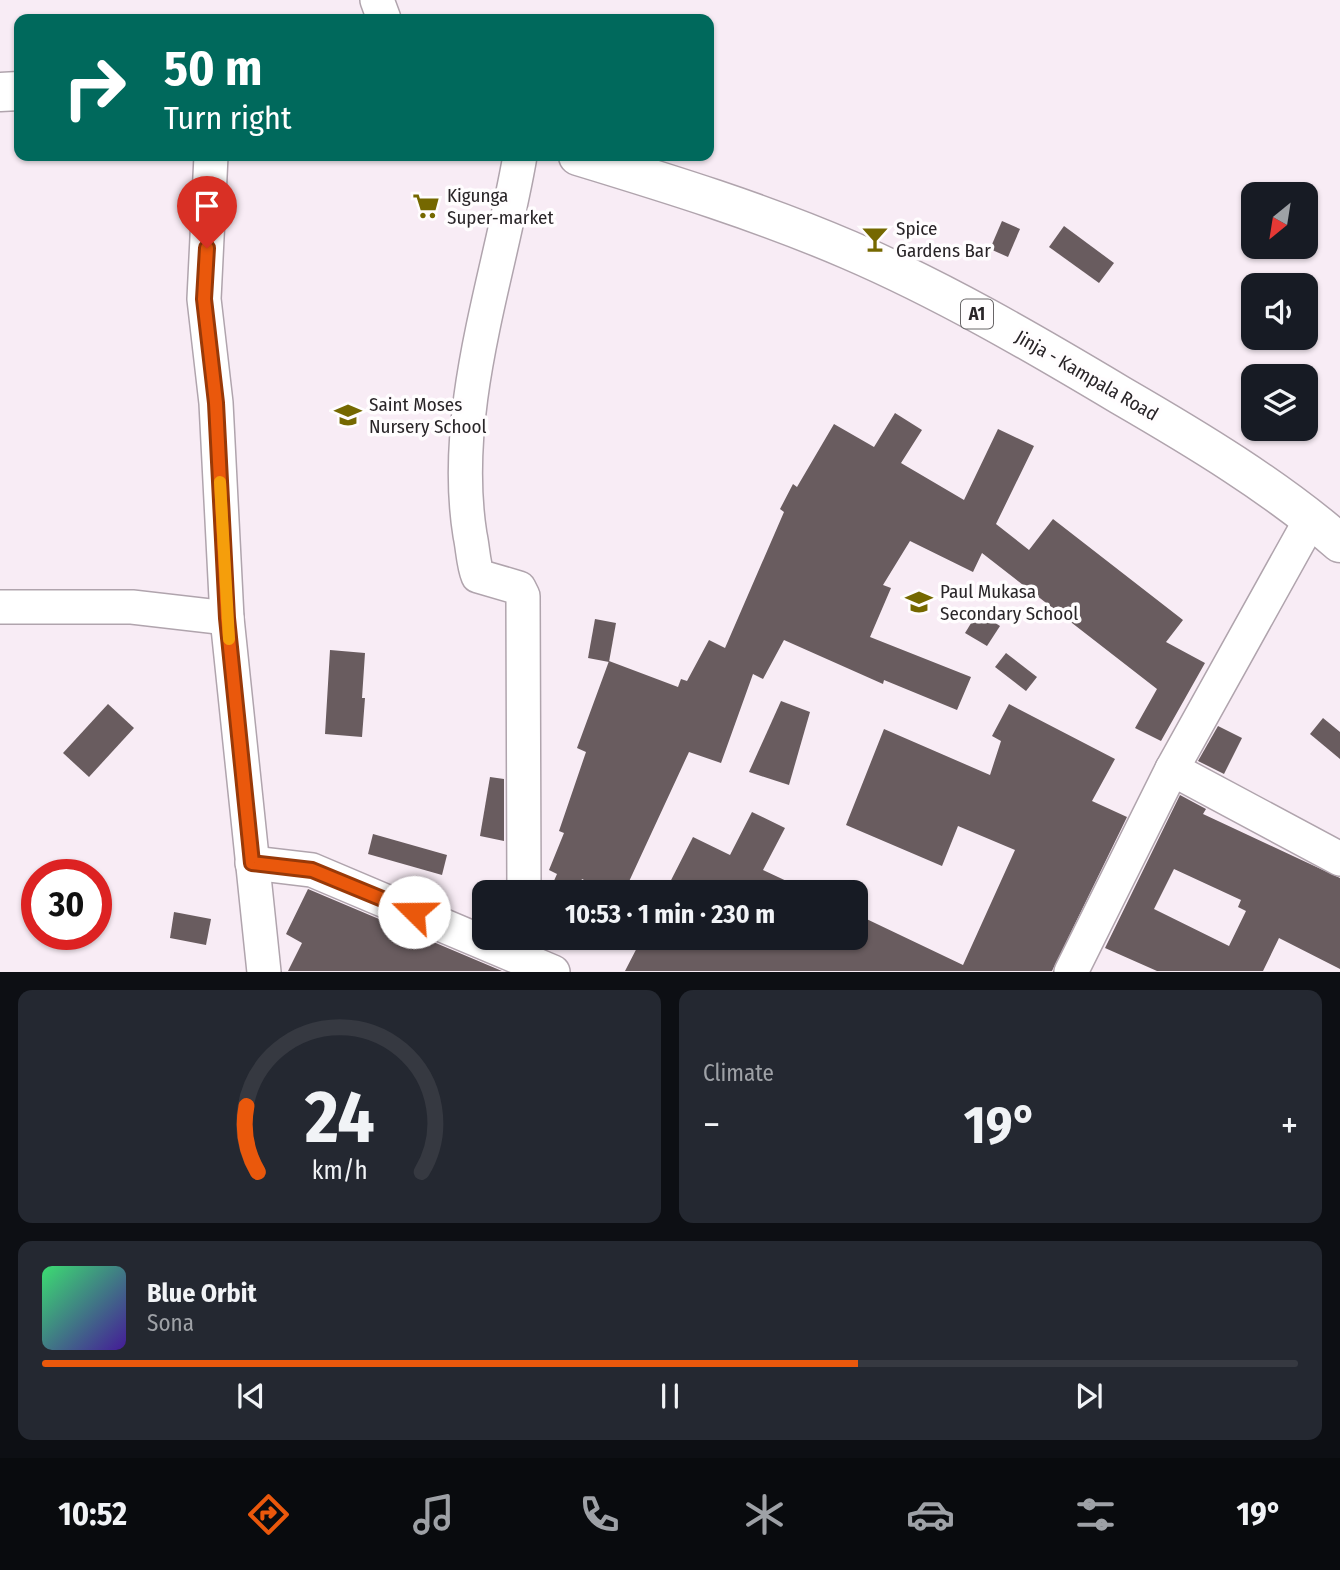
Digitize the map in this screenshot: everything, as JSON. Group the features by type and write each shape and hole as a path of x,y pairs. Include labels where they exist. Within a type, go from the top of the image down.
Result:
{"highway":[{"name":"Jinja - Kampala Road","path":"595,161 707,195 850,250 1021,336 1165,421 1311,519 1340,543"}],"street":[{"path":"211,161 204,299 216,403 227,618 264,971"},
{"path":"519,161 507,225 485,313 471,404 465,500 478,576 512,585 523,592 524,880"},
{"path":"1071,971 1172,769 1311,519"},
{"path":"0,607 132,607 227,618"},
{"path":"1172,769 1340,859"},
{"path":"252,863 312,870 533,956"}],"building":[{"path":"1002,221 1020,229 1008,257 990,249"},
{"path":"1064,226 1114,263 1099,283 1049,247"},
{"path":"895,413 922,430 901,463 964,500 998,429 1034,446 996,524 1029,550 1053,519 1183,620 1166,642 1205,663 1161,741 1135,728 1157,689 982,553 973,572 910,541 883,585 891,588 870,637 971,677 957,710 884,680 883,684 784,640 763,679 753,674 721,763 689,752 630,880 554,880 557,874 549,870 564,833 559,831 586,752 577,748 609,661 678,687 681,679 687,681 709,640 725,648 784,512 780,509 793,484 797,487 834,424 874,447"},
{"path":"978,612 1000,626 987,646 965,633"},
{"path":"595,619 616,623 609,662 588,658"},
{"path":"330,650 365,653 362,737 325,734"},
{"path":"1006,653 1037,677 1026,691 995,667"},
{"path":"781,701 810,712 789,785 749,772"},
{"path":"108,704 134,728 89,777 63,753"},
{"path":"1009,704 1115,759 1092,801 1127,817 1052,971 625,971 636,950 868,950 868,920 963,965 1015,850 958,826 942,866 846,825 884,729 990,775 1001,741 992,736"},
{"path":"1323,718 1340,732 1340,759 1310,734"},
{"path":"1218,726 1242,738 1224,774 1198,761"},
{"path":"490,777 504,779 504,841 480,836"},
{"path":"1180,795 1206,809 1203,814 1340,878 1340,969 1279,938 1263,971 1157,971 1105,948","holes":["1174,869 1241,900 1238,907 1246,911 1229,946 1154,909"]},
{"path":"752,812 785,828 763,870 784,880 671,880 693,837 730,855"},
{"path":"373,834 447,855 442,875 368,854"},
{"path":"308,889 502,971 288,971 302,943 286,934"},
{"path":"174,912 211,919 206,945 170,938"}],"slow traffic":[{"path":"220,482 229,639"}],"place":[{"name":"Kigunga Super-market","path":"426,206"},
{"name":"Spice Gardens Bar","path":"875,239"},
{"name":"Saint Moses Nursery School","path":"348,415"},
{"name":"Paul Mukasa Secondary School","path":"919,602"}],"route":[{"path":"207,248 204,299 216,403 227,618 252,863 312,870 414,912"}]}
